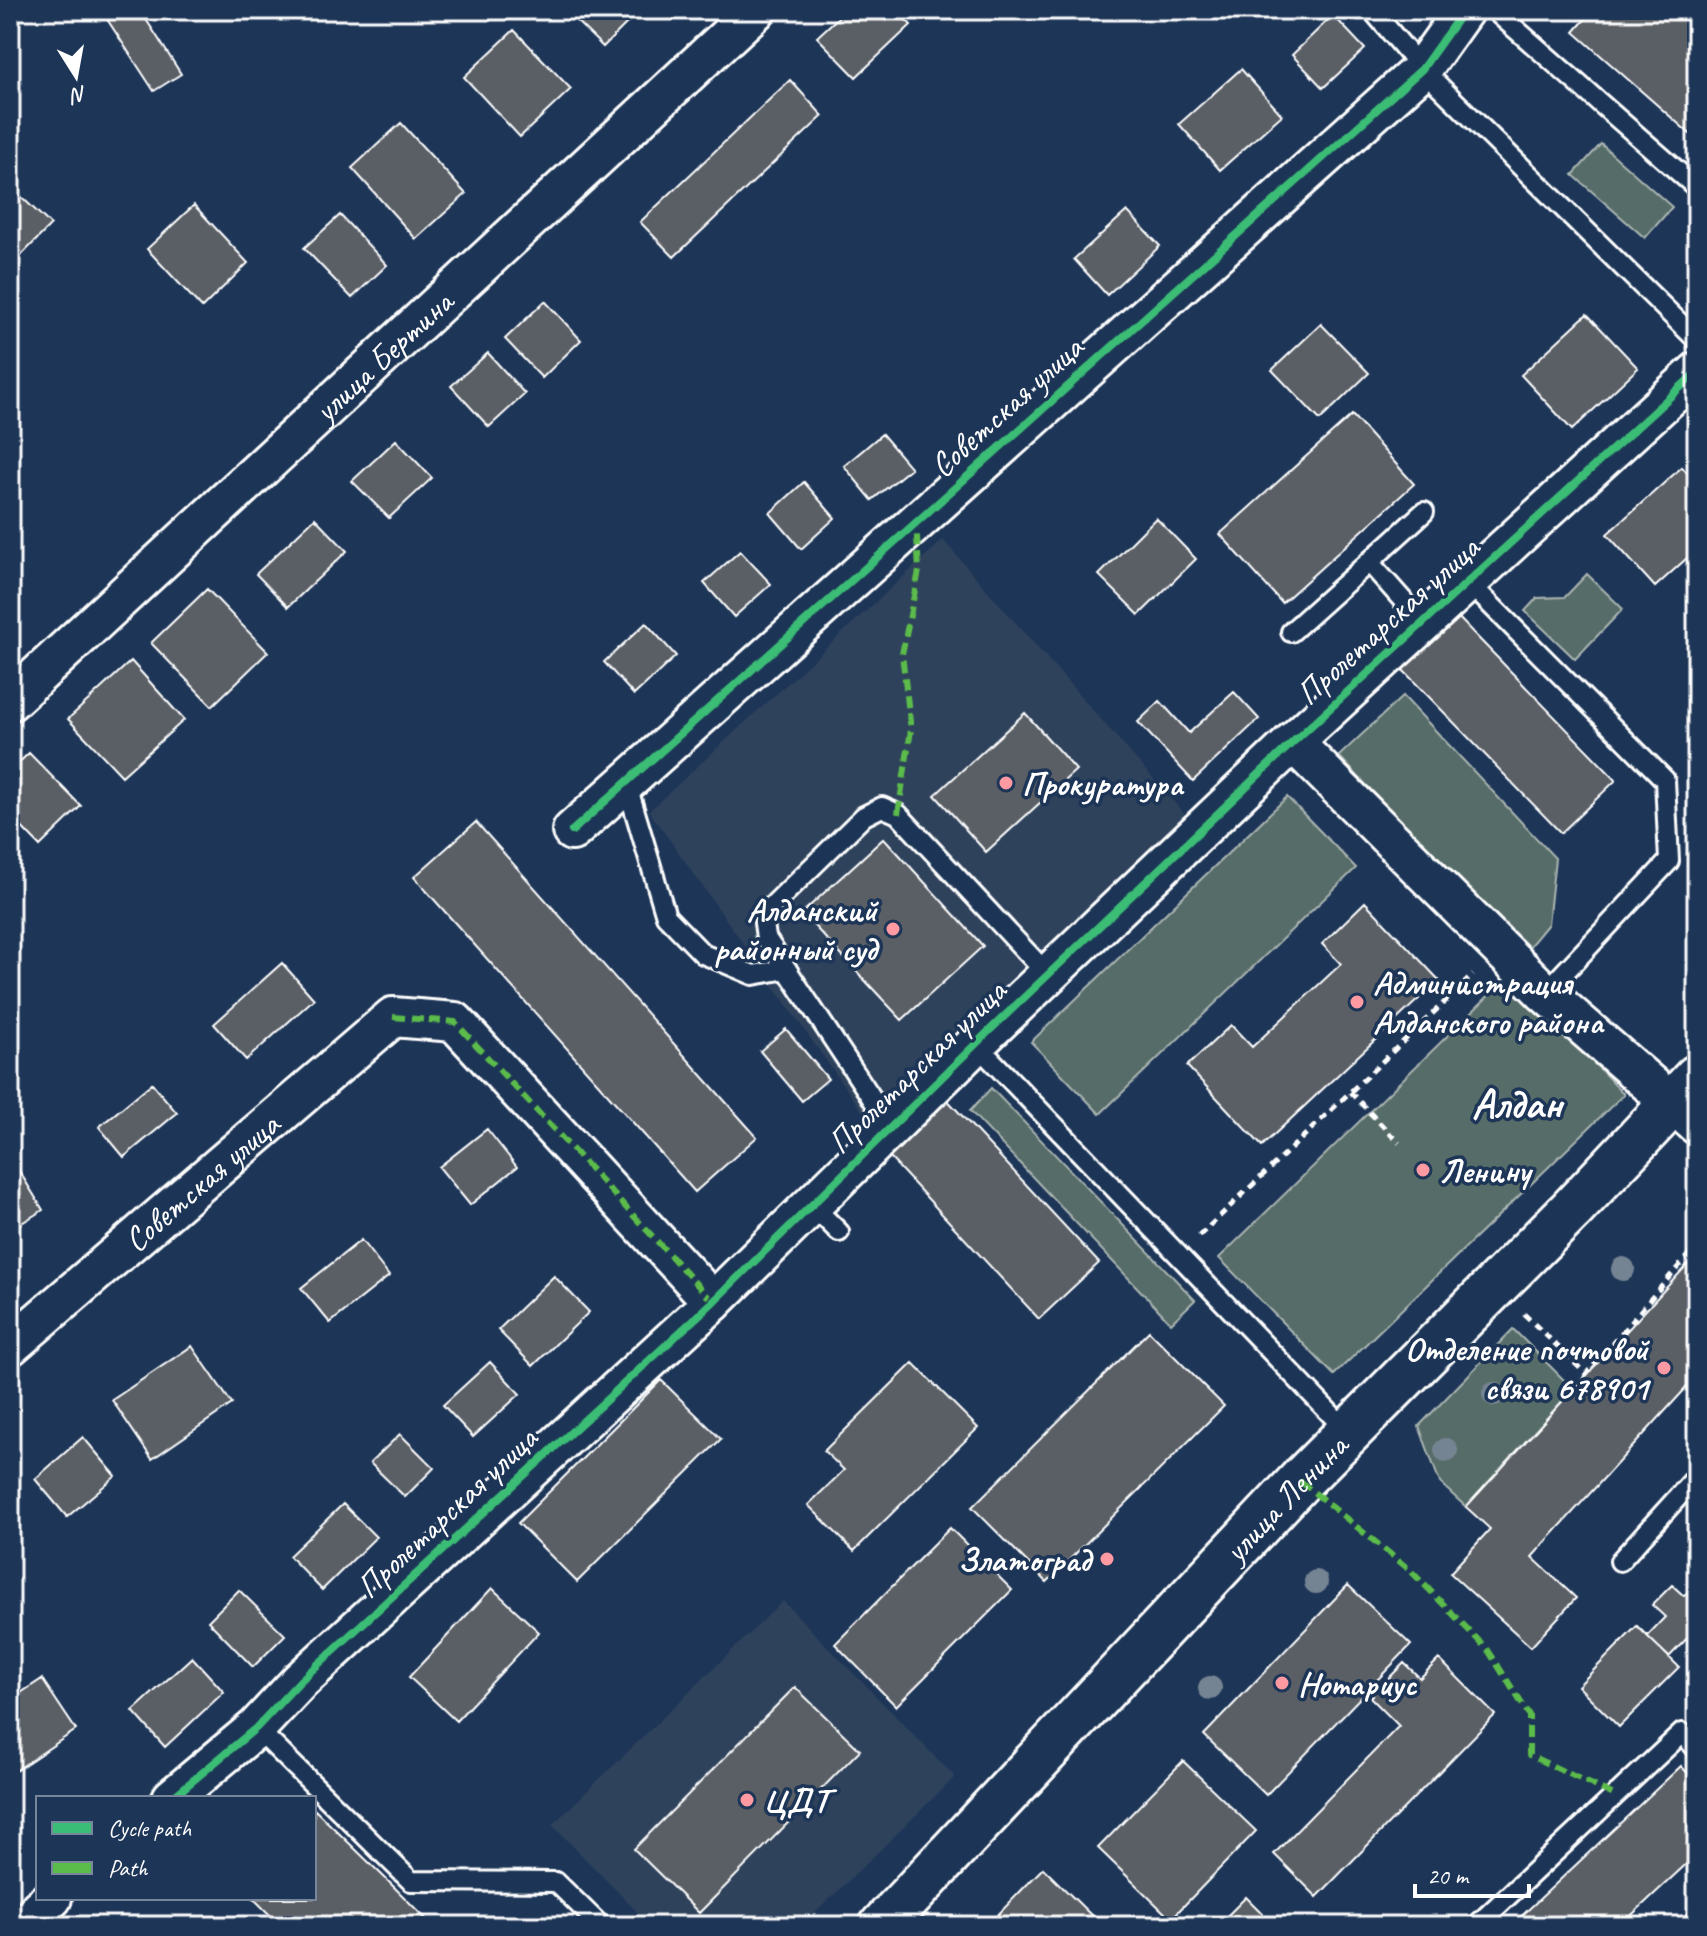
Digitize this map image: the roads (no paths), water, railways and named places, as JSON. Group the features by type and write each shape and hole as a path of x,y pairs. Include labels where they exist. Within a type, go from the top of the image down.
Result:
{"main road":[{"name":"улица Ленина","path":"882,1926 1279,1503 1571,1210 1689,1102"}],"street":[{"name":"Советская улица","path":"572,831 1422,69 1464,10"},
{"name":"улица Бертина","path":"10,701 753,11"},
{"name":"Пролетарская улица","path":"174,1796 256,1728 300,1681 713,1302 976,1044 1293,742 1697,372"},
{"path":"1293,742 1545,993 1689,1102"},
{"name":"Советская улица","path":"10,1346 393,1017 455,1022 713,1302"},
{"path":"24,1926 50,1900"}],"lane":[{"path":"1372,10 1422,69 1697,340"},
{"path":"1494,10 1697,188"},
{"path":"1291,632 1424,512"},
{"path":"1369,562 1423,623"},
{"path":"1468,582 1665,780 1669,861 1545,993"},
{"path":"626,782 666,916 703,954 753,975 787,969"},
{"path":"891,1127 766,938 764,923 769,909 864,816 882,807 898,814 1048,975"},
{"path":"976,1044 1128,1192 1178,1255 1349,1433"},
{"path":"812,1205 839,1232"},
{"path":"1620,1561 1697,1476"},
{"path":"256,1728 411,1881 556,1882 601,1926"},
{"path":"1476,1926 1682,1733 1697,1749"},
{"path":"1690,1926 1697,1919"}],"place":[{"name":"Прокуратура","path":"1006,783"},
{"name":"Алданский районный суд","path":"893,929"},
{"name":"Администрация Алданского района","path":"1357,1002"},
{"name":"Ленину","path":"1423,1170"},
{"name":"Отделение почтовой связи 678901","path":"1664,1368"},
{"name":"Златоград","path":"1107,1559"},
{"name":"Нотариус","path":"1282,1683"},
{"name":"ЦДТ","path":"747,1800"}],"district":[{"name":"Алдан","path":"1517,1103"}]}
